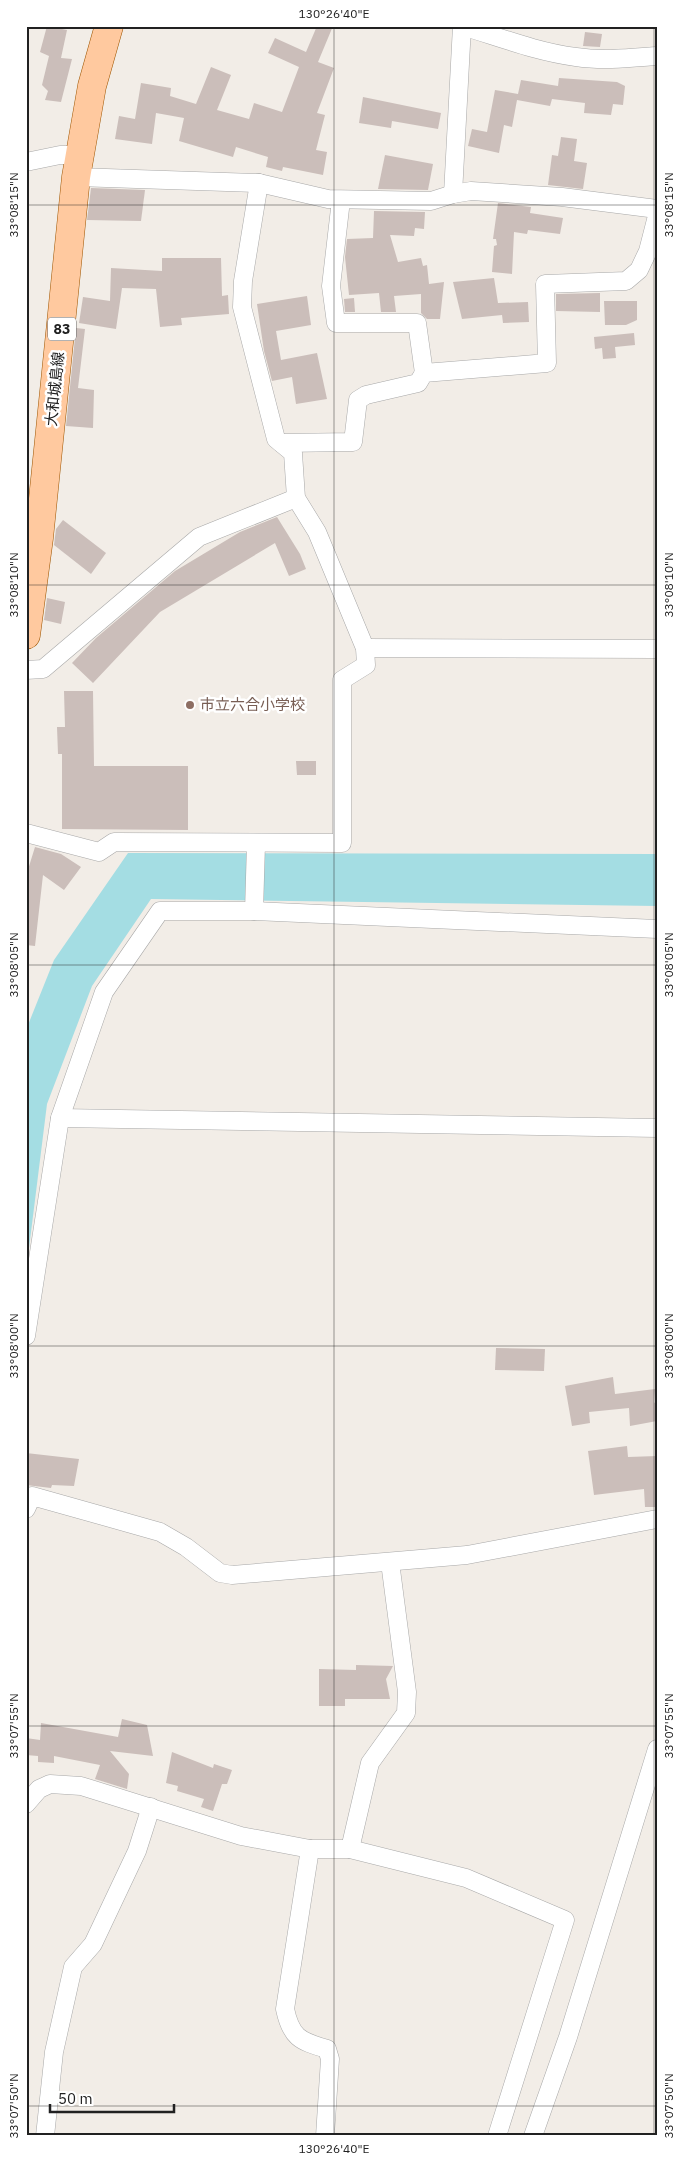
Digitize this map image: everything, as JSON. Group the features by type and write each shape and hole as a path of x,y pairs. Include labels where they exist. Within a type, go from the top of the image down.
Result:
{"main road":[{"name":"大和城島線","path":"26,635 40,528 78,166 92,86 109,26"}],"street":[{"path":"453,194 462,26 532,47 576,57 613,59 657,56"},
{"path":"26,162 60,155 78,166 259,182 328,200 431,201 470,191 562,197 657,209"},
{"path":"26,833 99,852 114,842 342,843 342,680 366,665 365,648 317,532 296,498 293,453 276,439 242,307 242,281 259,182"},
{"path":"282,443 353,442 358,400 366,395 418,383 424,373 417,323 336,324 331,286 341,200"},
{"path":"424,373 547,364 545,284 626,281 639,270 648,251 657,216"},
{"path":"26,670 43,669 199,537 296,498"},
{"path":"365,648 657,649"},
{"path":"255,904 256,844"},
{"path":"26,1336 60,1118 104,992 160,911 255,904 657,929"},
{"path":"60,1118 657,1128"},
{"path":"26,1509 32,1496 160,1532 186,1547 220,1573 232,1575 467,1555 657,1519"},
{"path":"350,1849 370,1762 406,1713 407,1692 390,1562"},
{"path":"533,2136 568,2037 657,1749"},
{"path":"26,1804 39,1789 50,1784 81,1786 241,1836 310,1848 350,1849 466,1878 565,1920 497,2136"},
{"path":"46,2136 54,2052 73,1967 93,1944 137,1851 151,1807"},
{"path":"310,1848 285,2009 289,2026 297,2038 327,2049 330,2059 325,2136"}],"water":[{"path":"128,853 657,854 657,906 151,899 92,986 47,1104 26,1272 26,1030 54,960"}],"building":[{"path":"47,26 67,30 61,58 72,59 61,102 45,100 48,91 42,85 49,56 40,52"},
{"path":"317,26 333,26 318,62 334,68 317,113 325,115 316,150 327,152 323,175 283,167 282,171 266,167 268,157 236,147 233,157 179,141 184,118 156,113 152,144 115,139 119,116 135,119 141,83 171,88 170,96 196,104 211,67 231,75 217,110 249,119 254,103 282,112 299,67 268,53 275,38 306,52"},
{"path":"585,32 602,34 600,47 583,46"},
{"path":"559,78 617,82 625,86 623,105 613,104 611,115 584,113 585,103 552,99 550,106 517,100 512,127 504,125 499,153 468,146 472,129 487,132 495,90 518,94 521,80 558,86"},
{"path":"363,97 441,113 438,129 392,121 391,128 359,123"},
{"path":"561,137 577,139 574,161 587,163 583,189 548,185 552,155 558,156"},
{"path":"385,155 433,164 428,190 378,189"},
{"path":"91,188 145,190 141,221 87,220"},
{"path":"498,203 531,207 530,213 563,218 560,234 528,230 527,234 514,232 512,274 492,272 494,246 497,245 496,239 493,239"},
{"path":"374,211 425,212 424,229 415,228 414,236 390,235 398,262 421,258 423,266 427,265 429,284 444,282 440,319 427,319 421,313 421,294 394,296 396,312 381,312 379,293 349,295 345,257 347,239 373,238"},
{"path":"162,258 221,258 222,296 228,295 229,314 181,318 182,325 160,327 156,289 122,288 116,329 79,323 83,297 110,301 111,268 162,271"},
{"path":"494,278 498,303 528,302 529,322 503,323 502,315 462,319 453,282"},
{"path":"600,293 600,312 556,311 556,294"},
{"path":"307,296 311,325 276,331 281,360 317,353 327,399 296,404 292,377 272,381 264,351 257,304"},
{"path":"354,298 355,312 345,312 344,299"},
{"path":"604,301 637,301 637,320 626,325 605,325"},
{"path":"76,328 85,329 78,388 94,390 93,428 66,426"},
{"path":"634,333 635,345 615,347 616,358 603,359 602,348 595,349 594,337"},
{"path":"277,517 300,554 306,569 289,576 275,543 160,612 93,683 72,663 96,638 175,571 240,532"},
{"path":"63,520 106,553 91,574 54,545 56,529"},
{"path":"47,598 65,602 61,624 44,620"},
{"path":"64,691 93,691 94,766 188,766 188,830 62,829 62,754 58,754 57,727 65,727"},
{"path":"296,761 316,761 316,775 297,775"},
{"path":"35,847 61,854 81,867 64,890 43,875 35,946 26,945 26,876"},
{"path":"496,1348 545,1349 544,1371 495,1370"},
{"path":"613,1377 615,1394 655,1389 654,1403 657,1401 657,1421 630,1426 629,1408 589,1412 590,1423 572,1426 565,1386"},
{"path":"627,1446 628,1457 657,1456 657,1507 645,1507 644,1489 594,1495 588,1451"},
{"path":"26,1453 79,1459 74,1486 52,1485 51,1488 26,1485"},
{"path":"356,1665 393,1666 386,1679 390,1699 345,1699 345,1706 319,1706 319,1669 356,1670"},
{"path":"122,1719 147,1725 153,1756 110,1751 129,1774 127,1789 95,1779 100,1765 54,1756 54,1763 38,1762 38,1756 26,1755 26,1738 40,1740 41,1723 118,1737"},
{"path":"172,1752 213,1768 214,1764 232,1770 227,1784 222,1784 213,1811 201,1807 204,1799 177,1791 178,1786 166,1783"}],"place":[{"name":"市立六合小学校","path":"190,705"}]}
